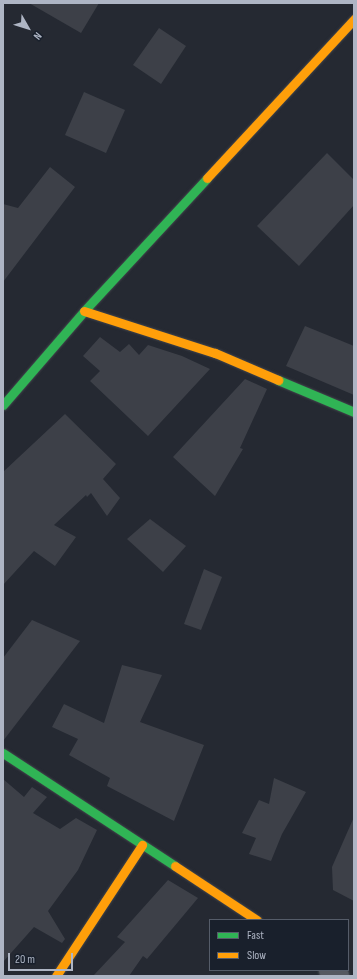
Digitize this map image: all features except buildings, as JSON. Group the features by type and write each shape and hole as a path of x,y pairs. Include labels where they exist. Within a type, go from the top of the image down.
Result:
{"street":[{"path":"3,405 84,311 354,19"},
{"path":"84,311 215,353 354,412"},
{"path":"3,753 255,919"},
{"path":"56,976 142,845"}],"traffic: fast":[{"path":"3,405 84,311 207,178"},
{"path":"278,380 354,412"},
{"path":"3,753 175,866"}],"traffic: slow":[{"path":"207,178 354,19"},
{"path":"84,311 215,353 278,380"},
{"path":"56,976 142,845"},
{"path":"175,866 255,919"}]}
